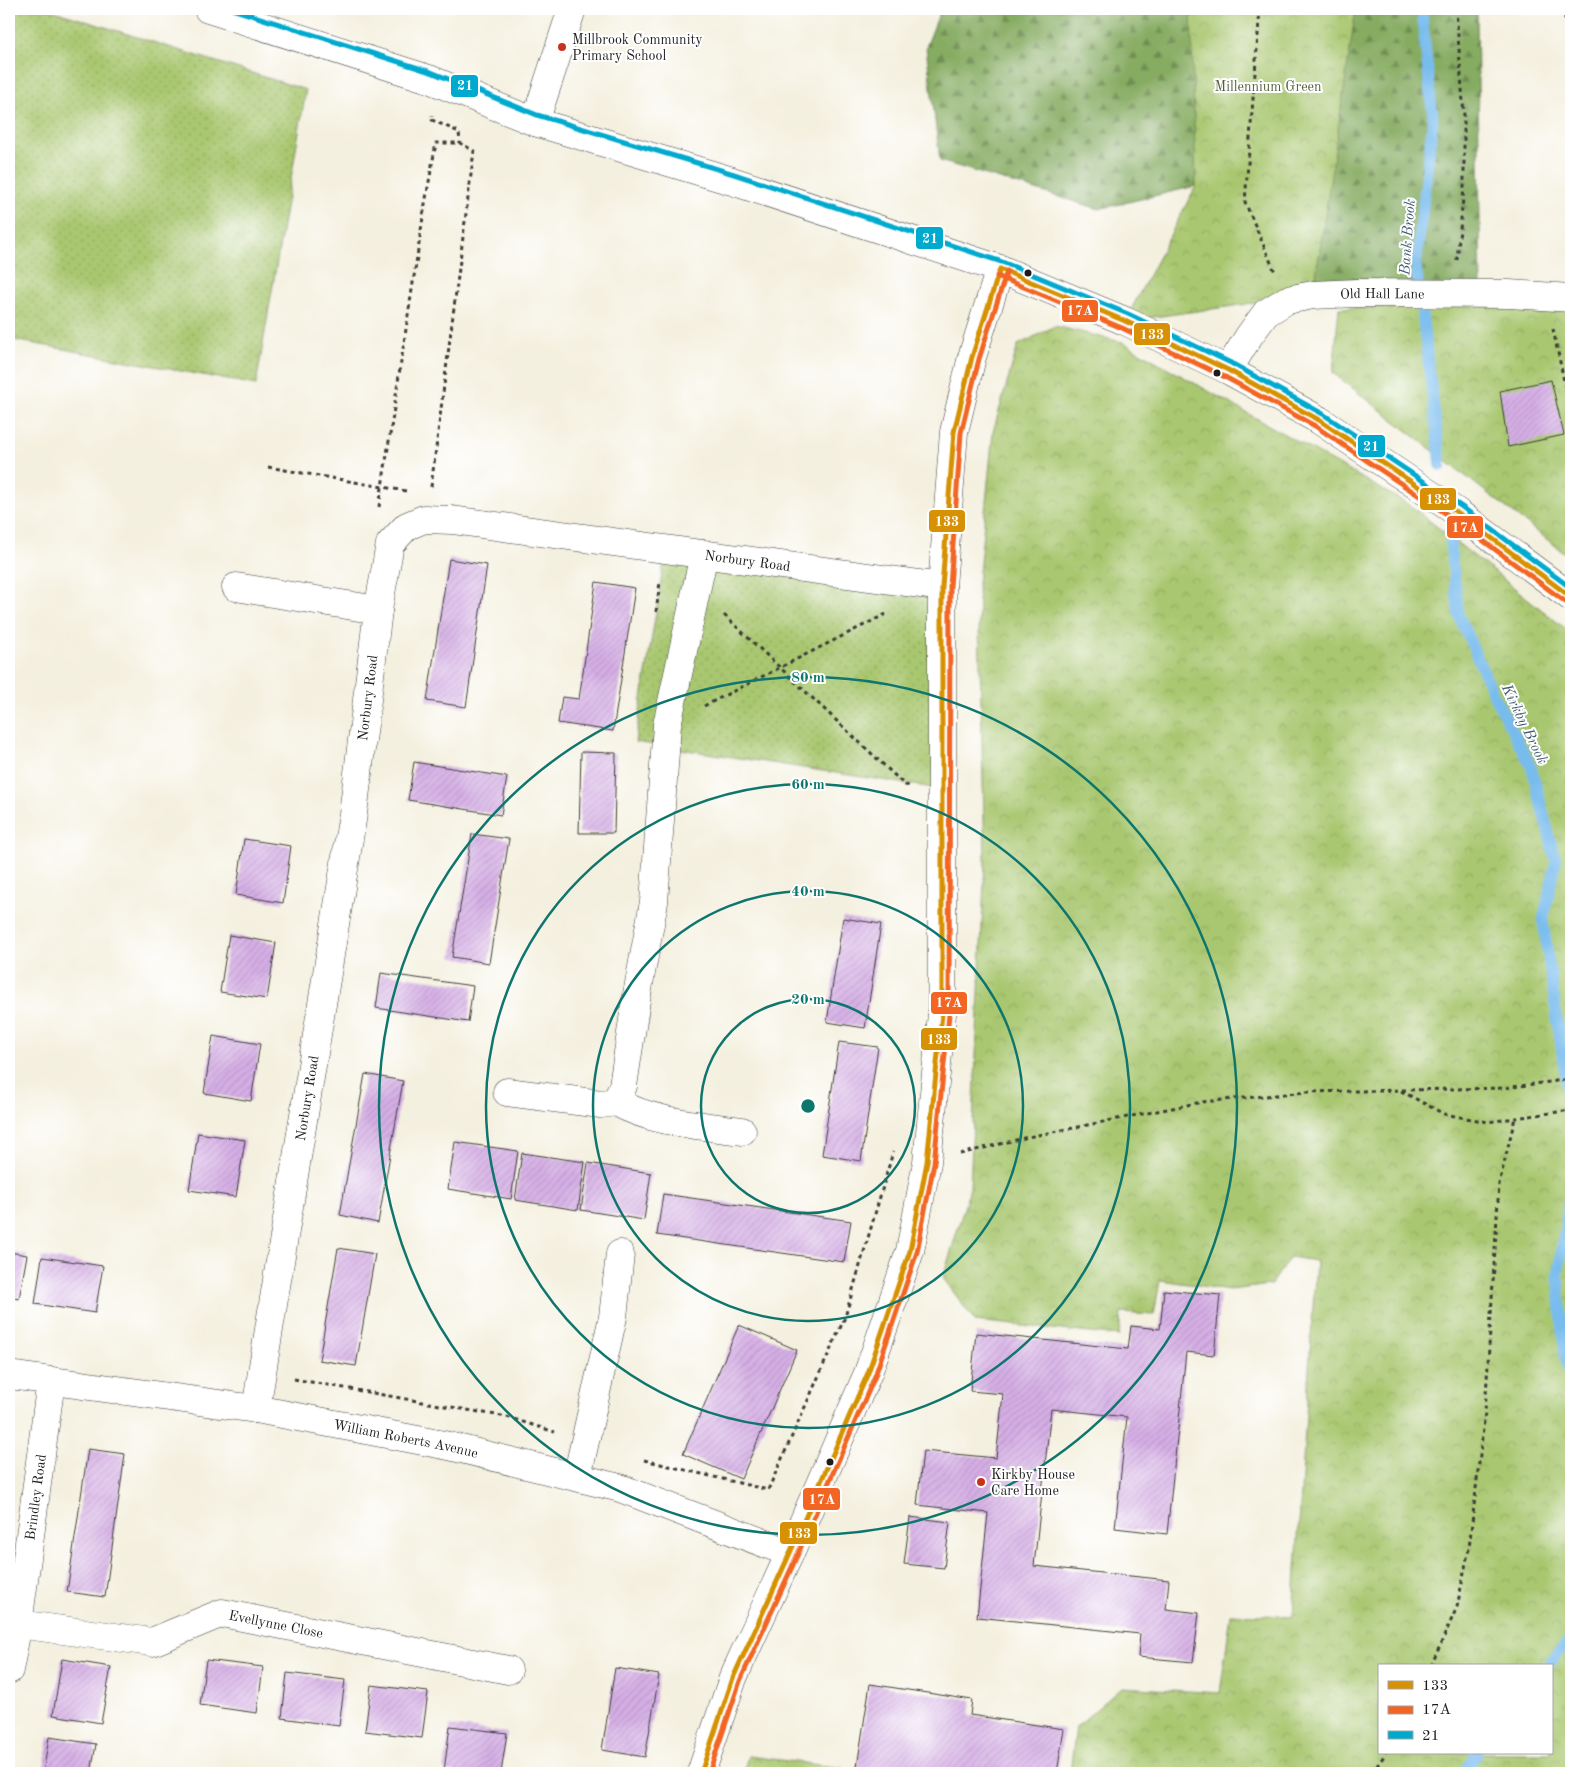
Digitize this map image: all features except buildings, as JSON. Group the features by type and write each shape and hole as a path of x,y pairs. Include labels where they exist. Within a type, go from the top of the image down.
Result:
{"street":[{"path":"208,9 429,79 535,122 732,181 1000,269 1125,322 1228,370 1319,420 1458,513 1571,597"},
{"path":"535,122 572,9"},
{"path":"701,1773 733,1678 790,1553 868,1373 910,1251 927,1162 942,1014 940,789 942,587 954,432 972,357 1000,269"},
{"name":"Old Hall Lane","path":"1228,370 1266,313 1287,300 1313,295 1356,293 1509,294 1558,298"},
{"name":"Norbury Road","path":"256,1409 353,814 378,610 390,544 427,507 452,520 942,587"},
{"path":"616,1102 622,1086 654,902 667,725 698,590 704,554"},
{"path":"236,587 378,610"},
{"path":"507,1092 601,1104 616,1102 657,1119 742,1131"},
{"path":"577,1477 613,1317 620,1254"},
{"name":"William Roberts Avenue","path":"9,1375 256,1409 449,1446 620,1488 790,1553"},
{"name":"Brindley Road","path":"9,1670 18,1624 50,1382"},
{"name":"Evellynne Close","path":"18,1624 152,1642 222,1613 508,1670"}],"path":[{"path":"1260,9 1245,202 1287,300"},
{"path":"1454,293 1464,188 1464,116 1456,9"},
{"path":"1563,9 1571,46"},
{"path":"429,79 432,120 459,132 460,143"},
{"path":"268,467 382,487 427,507 474,151 460,143 436,143 425,204 382,487 377,522 389,552"},
{"path":"1558,298 1565,384 1571,414"},
{"path":"1565,384 1571,386"},
{"path":"655,616 666,549"},
{"path":"667,725 913,601 912,582"},
{"path":"698,590 905,785 940,789"},
{"path":"927,1162 1028,1137 1202,1102 1307,1092 1505,1088 1571,1079"},
{"path":"1401,1091 1444,1114 1488,1122 1571,1110"},
{"path":"1432,1664 1456,1607 1469,1548 1485,1412 1498,1184 1516,1118"},
{"path":"636,1458 768,1490 845,1317 894,1149"},
{"path":"262,1373 507,1417 585,1442"},
{"path":"1372,1773 1385,1754"}],"green space":[{"path":"9,9 48,9 306,90 256,385 9,339"},
{"path":"941,9 1197,9 1196,186 1099,209 940,161 926,47"},
{"name":"Millennium Green","path":"1191,9 1356,9 1313,295 1125,321 1196,186"},
{"path":"1351,9 1477,9 1481,293 1313,295"},
{"path":"1508,305 1571,309 1571,558 1333,373 1339,308"},
{"path":"1055,326 1122,342 1411,506 1571,633 1571,1773 1070,1773 1076,1727 1122,1687 1220,1693 1231,1614 1293,1616 1316,1261 1290,1257 1271,1285 1230,1290 1160,1280 1154,1315 1121,1313 1119,1336 975,1321 943,1278 970,1188 985,860 978,583 993,432 1018,345"},
{"path":"666,549 942,587 940,789 635,742"},
{"path":"748,1756 843,1768 843,1773 743,1773"}],"waterway":[{"name":"Bank Brook","path":"1423,9 1423,26 1433,118 1416,266 1441,466"},
{"name":"Kirkby Brook","path":"1450,544 1459,616 1495,698 1531,766 1556,861 1543,921 1571,1129"},
{"name":"Kirkby Brook","path":"1571,1187 1558,1275 1565,1357 1571,1378"},
{"name":"Kirkby Brook","path":"1549,1664 1571,1638"},
{"name":"Kirkby Brook","path":"1463,1773 1476,1754"}],"transit line":[{"name":"21","path":"232,9 431,72 537,115 734,174 1002,262 1128,314 1231,363 1323,414 1462,507 1571,588"},
{"name":"133","path":"1000,269 1125,321 1228,370 1319,420 1458,513 1571,597"},
{"name":"133","path":"701,1773 733,1678 790,1553 868,1373 910,1251 927,1162 942,1014 942,587 954,432 972,357 1000,269"},
{"name":"17A","path":"709,1773 740,1681 797,1556 875,1376 917,1252 934,1163 949,1015 950,587 961,433 979,359 1007,271"},
{"name":"17A","path":"997,276 1122,328 1225,377 1315,426 1454,519 1567,603"}],"place":[{"name":"Millbrook Community Primary School","path":"562,47"},
{"name":"Kirkby House Care Home","path":"981,1482"}]}
